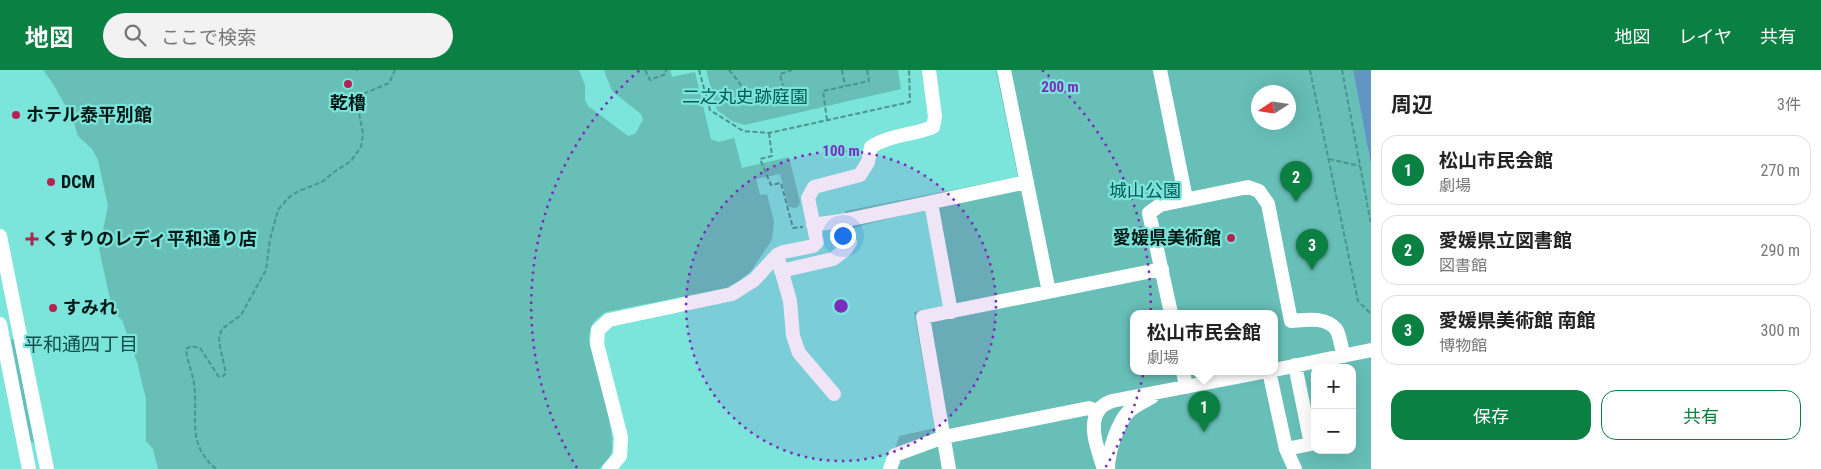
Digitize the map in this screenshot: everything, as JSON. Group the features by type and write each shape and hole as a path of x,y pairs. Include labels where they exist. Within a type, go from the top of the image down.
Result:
{"street":[{"path":"609,469 620,456 621,437 597,344 598,330 610,320 732,294 754,280 783,252 813,246 817,242 808,198 814,187 860,175 868,162 871,147 880,141 933,127 935,117 929,70"},
{"path":"1004,70 1049,292"},
{"path":"1160,70 1186,199"},
{"path":"813,225 847,220 1027,182"},
{"path":"1170,310 1150,213 1160,205 1248,187 1259,191 1268,204 1291,321 1317,319 1328,323 1337,330 1344,356"},
{"path":"931,203 951,312"},
{"path":"0,236 47,469"},
{"path":"781,271 833,259 845,250 850,242"},
{"path":"777,256 792,312 793,336 799,353 834,394"},
{"path":"949,469 923,317 1162,269"},
{"path":"17,322 0,325 29,469"},
{"path":"1278,369 1364,352"},
{"path":"1286,449 1311,444 1295,365"},
{"path":"1184,375 1186,387"},
{"path":"1104,469 1095,437 1094,424 1097,411 1102,405 1112,401 1248,375"},
{"path":"1270,375 1286,449 1295,469"},
{"path":"1108,469 1112,442 1128,412 1162,392"},
{"path":"1112,401 1121,402 1128,412"},
{"path":"890,469 895,455 944,437 1089,408 1097,411"},
{"path":"25,448 42,444"}],"path":[{"path":"216,469 197,447 194,424 196,402 186,350 191,346 200,348 219,376 223,376 226,373 219,337 222,329 241,315 266,270 270,239 278,210 289,197 322,182 351,161 360,147 363,134 356,97 389,83 395,70"},
{"path":"645,70 650,80 666,74 666,70"},
{"path":"699,70 710,110 743,130 769,133 910,102 909,70"},
{"path":"730,70 750,103 777,98 785,94 780,74 792,70"},
{"path":"842,70 846,86"},
{"path":"828,121 823,91 869,81 867,70"},
{"path":"1310,70 1358,301 1371,314"},
{"path":"1342,70 1371,224"},
{"path":"769,133 772,156 760,159 771,185 782,183 792,228 813,225"},
{"path":"1329,159 1360,166"}],"green space":[{"path":"43,70 579,70 585,85 585,100 588,106 628,136 635,134 643,120 641,114 612,91 604,70 670,70 672,77 695,72 711,139 719,142 734,138 742,168 789,157 800,202 798,207 788,206 780,174 756,179 760,195 767,194 774,222 772,240 751,271 739,281 726,288 606,312 593,323 589,340 608,415 612,445 610,456 599,469 158,469 153,449 146,441 146,399 137,362 122,320 113,312 99,249 108,206 98,160 92,149 78,136 72,117"},
{"name":"二之丸史跡庭園","path":"706,70 898,70 901,89 745,125 732,121 717,110"},
{"name":"城山公園","path":"996,70 1353,70 1371,165 1371,469 889,469 899,436 935,428 914,312 944,306 926,209 849,229 845,211 1018,177"},
{"path":"12,339 14,339 34,443 30,441"}],"shaded area":[{"path":"1353,70 1371,70 1371,165"}],"place":[{"name":"乾櫓","path":"348,84"},
{"name":"ホテル泰平別館","path":"16,115"},
{"name":"DCM","path":"51,182"},
{"name":"愛媛県立図書館","path":"1296,202"},
{"name":"愛媛県美術館","path":"1231,238"},
{"name":"くすりのレディ平和通り店","path":"32,239"},
{"name":"愛媛県美術館 南館","path":"1312,270"},
{"name":"すみれ","path":"53,308"},
{"name":"松山市民会館","path":"1204,432"}],"district":[{"name":"平和通四丁目","path":"81,344"}]}
